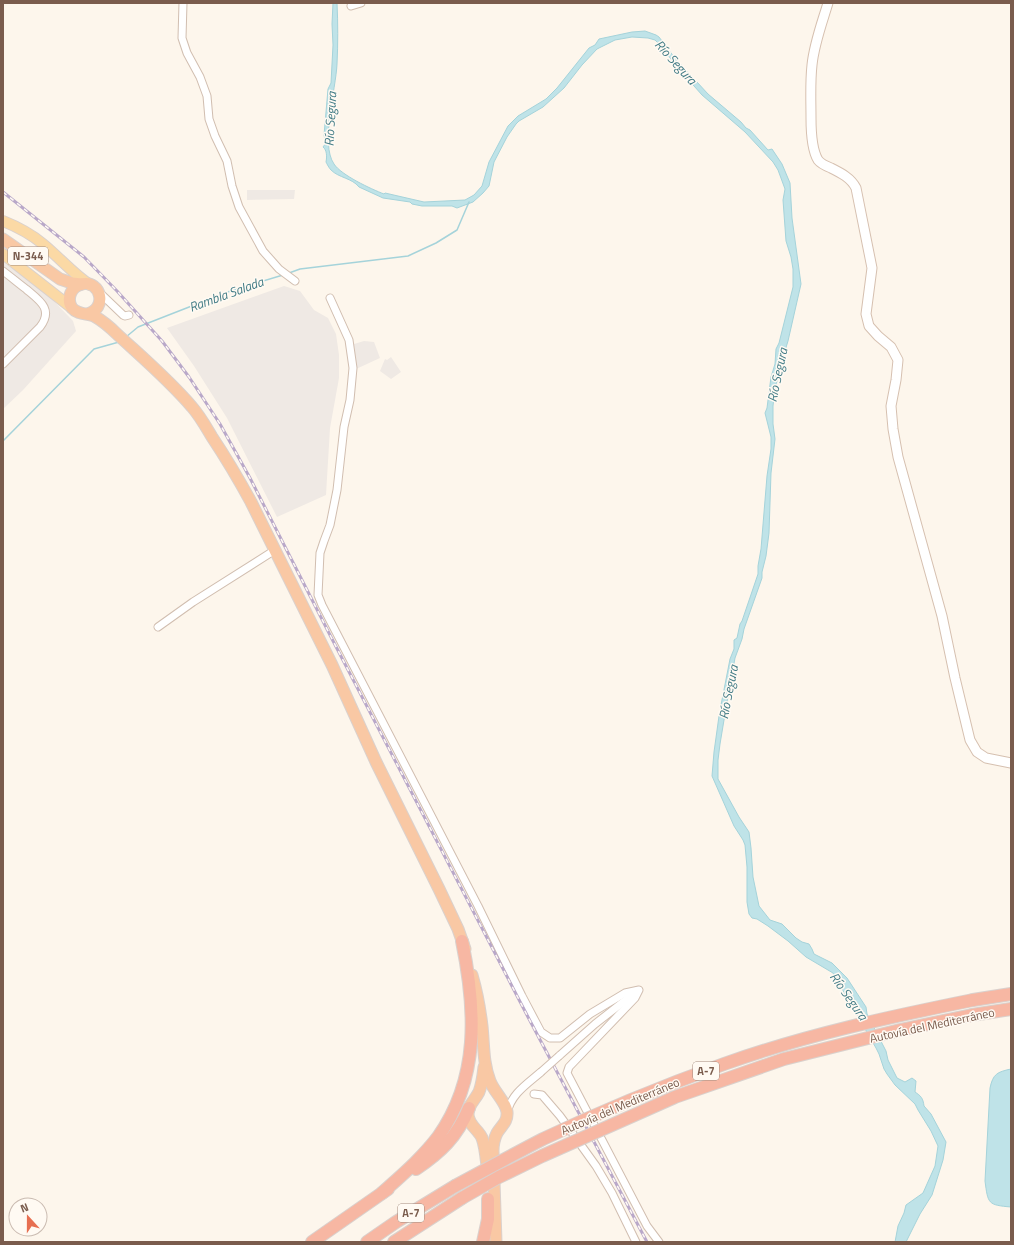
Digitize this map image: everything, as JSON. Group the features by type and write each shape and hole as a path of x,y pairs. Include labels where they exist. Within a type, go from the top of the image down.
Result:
{"highway":[{"name":"N-344","path":"3,239 53,275 96,295"},
{"name":"N-344","path":"53,275 64,288 71,304"},
{"path":"112,329 103,316 96,295 77,286 73,289 70,294 71,304 80,313 97,318 112,329 180,394 198,415 239,481 336,672 382,774 439,889 462,941 473,977 479,1008 485,1060 490,1083 506,1106 507,1113 505,1123 495,1138 493,1151 497,1242"},
{"path":"87,314 95,310 96,295"},
{"path":"382,1193 414,1164 437,1138 451,1115 464,1086 471,1055 472,1032 470,988 462,941"},
{"name":"Autovía del Mediterráneo","path":"367,1242 396,1222 455,1186 501,1161 630,1100 725,1064 775,1047 827,1032 897,1015 1011,994"},
{"name":"Autovía del Mediterráneo","path":"394,1242 462,1198 499,1178 542,1156 675,1097 784,1060 833,1046 972,1015 1011,1009"},
{"path":"312,1242 430,1160 446,1146 458,1130 478,1092 482,1082 485,1060"},
{"path":"483,1242 488,1219 487,1166 481,1137 468,1118 472,1104 480,1096 487,1094 494,1095 500,1099"},
{"path":"476,1129 488,1133 495,1132 500,1129"},
{"path":"488,1199 490,1242"}],"main road":[{"path":"828,3 817,40 812,66 810,94 811,134 816,154 822,164 848,178 853,182 856,188 872,268 866,314 869,326 891,347 898,360 891,406 898,457 942,616 970,740 977,752 986,758 1011,764"},
{"path":"3,221 22,229 39,241 96,295"},
{"path":"5,256 71,304"}],"street":[{"path":"183,3 182,38 187,53 200,77 207,96 209,119 227,161 232,186 239,207 263,251 279,269 295,281"},
{"path":"351,6 361,3"},
{"path":"3,271 42,302 46,311 44,322 40,327 3,364"},
{"path":"96,295 124,316 129,315"},
{"path":"330,298 349,340 353,368 350,400 344,427 333,511 330,526 320,553 318,595 322,605 475,899 522,996 542,1032 550,1038 560,1038 590,1014 625,993 639,990"},
{"path":"160,623 275,550"},
{"path":"507,1113 509,1104 515,1095 595,1024 639,990"},
{"path":"639,990 635,998 569,1067 567,1073 647,1226 659,1242"},
{"path":"534,1094 542,1095 560,1116 596,1166 612,1193 636,1242"},
{"path":"500,1099 515,1095"}],"shaded area":[{"path":"247,190 295,190 294,199 247,200"},
{"path":"3,262 46,293 73,321 76,331 23,390 3,409"},
{"path":"284,286 300,291 314,310 328,318 336,334 339,355 339,378 330,428 326,495 277,517 227,418 194,366 167,328"},
{"path":"364,341 374,342 380,358 356,369 354,344"},
{"path":"391,357 401,372 391,379 380,371 385,359 387,360"}],"water":[{"name":"Río Segura","path":"333,3 337,3 338,49 330,116 328,143 330,155 334,164 343,173 384,194 424,202 465,200 474,195 482,186 489,162 508,126 518,116 546,99 557,88 589,48 595,45 599,39 632,32 645,31 659,37 674,57 708,94 750,130 768,150 772,149 782,164 790,183 792,218 801,284 782,367 775,387 773,424 775,439 771,473 769,533 766,556 762,578 735,658 720,744 718,779 749,832 753,877 759,906 770,920 782,924 796,938 809,944 814,954 832,963 847,978 866,1007 867,1014 886,1051 888,1060 897,1078 905,1082 912,1078 916,1081 915,1092 923,1101 924,1106 931,1114 946,1142 943,1160 932,1195 920,1214 906,1242 895,1242 898,1226 906,1205 923,1193 935,1166 938,1146 915,1104 895,1085 887,1074 876,1048 833,973 806,957 788,941 768,926 757,919 752,918 749,914 747,902 747,867 745,845 734,826 712,776 719,716 721,714 721,705 730,659 734,649 734,640 737,638 740,624 758,574 771,449 771,437 765,413 771,377 775,364 776,349 779,343 793,287 793,269 786,241 783,200 785,189 778,170 773,162 745,132 702,95 655,40 632,37 615,40 597,49 564,88 543,107 516,124 507,137 494,162 489,186 473,202 457,208 452,206 422,206 412,204 410,202 383,198 334,173 326,162 327,158 323,147 326,143 324,135 328,89 331,83"},
{"path":"1011,1069 1011,1207 993,1204 990,1202 988,1199 985,1181 990,1088 996,1074"}],"waterway":[{"name":"Rambla Salada","path":"289,273 300,269 408,256 436,243 457,230 469,202"},
{"name":"Rambla Salada","path":"126,337 138,327 233,290 283,275"},
{"name":"Rambla Salada","path":"3,441 94,349 119,342"}],"railway":[{"path":"3,192 84,257 117,291 162,341 189,377 220,424 250,478 528,1017 647,1242"}]}
